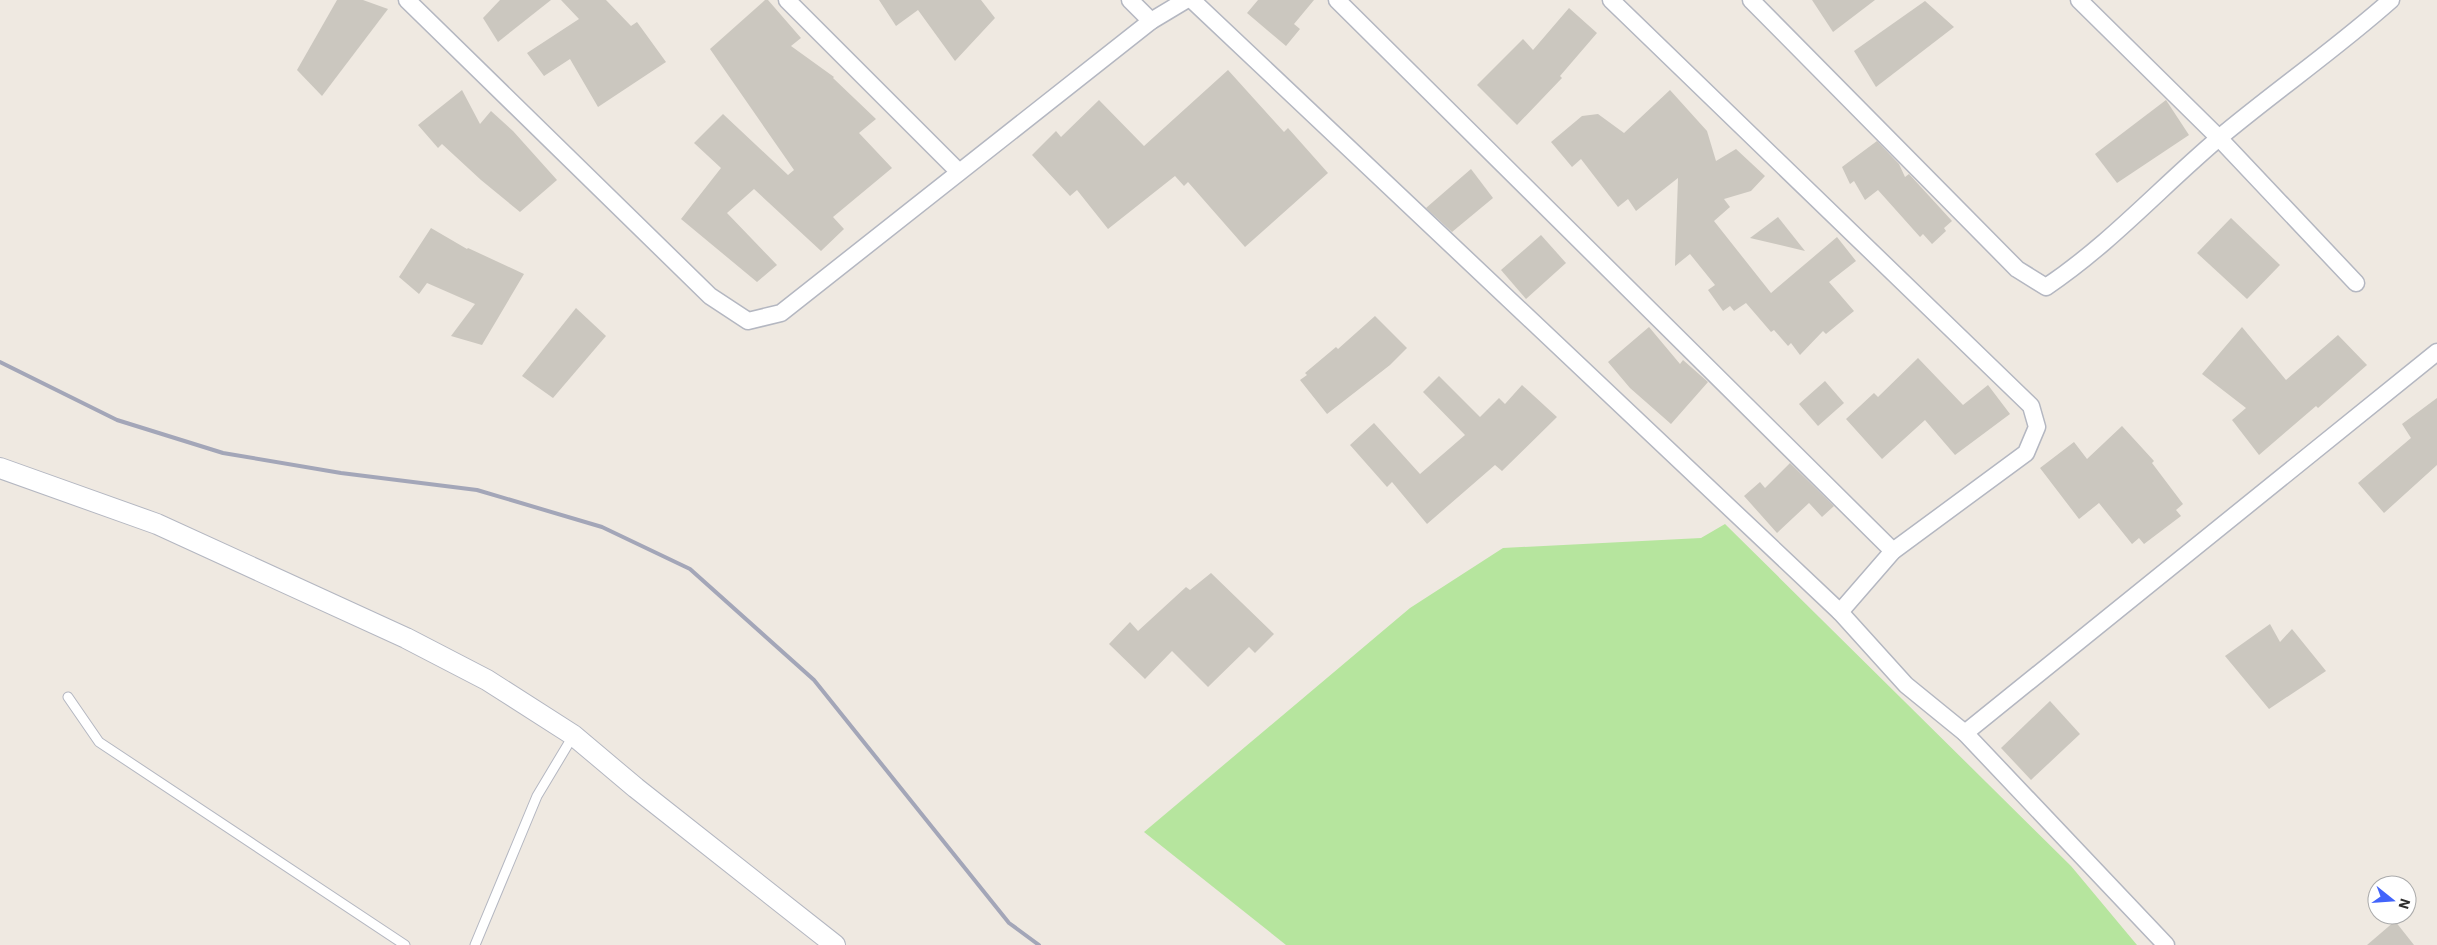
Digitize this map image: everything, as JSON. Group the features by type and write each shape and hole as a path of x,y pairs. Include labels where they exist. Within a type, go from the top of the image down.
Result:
{"street":[{"path":"407,0 710,296 748,321 781,313 1151,21 1186,0"},
{"path":"787,0 960,172"},
{"path":"1130,0 1151,21"},
{"path":"1192,0 1840,612 1906,686 1965,733 2166,945"},
{"path":"1337,0 1893,550"},
{"path":"1611,0 2031,406 2037,427 2026,453 1893,550 1840,612"},
{"path":"1751,0 2017,269 2046,286 2076,267 2219,138 2360,28 2391,0"},
{"path":"2079,0 2219,138 2356,283"},
{"path":"1965,733 2437,352"},
{"path":"0,468 157,524 406,638 487,680 573,735 636,788 835,945"}],"lane":[{"path":"68,697 99,742 405,945"},
{"path":"475,945 537,796 573,735"}],"green space":[{"path":"1725,524 2071,866 2137,945 1286,945 1144,832 1410,608 1503,548 1701,538"}],"building":[{"path":"337,0 363,0 388,9 322,96 297,70"},
{"path":"500,0 551,0 498,42 483,18"},
{"path":"561,0 606,0 631,26 637,22 666,62 598,107 570,59 544,76 527,53 579,19"},
{"path":"765,0 768,0 801,38 791,46 834,77 876,119 859,133 892,168 833,217 844,229 821,251 754,189 727,213 777,265 757,282 681,219 721,168 694,143 723,114 788,175 794,170 710,49"},
{"path":"879,0 981,0 995,18 955,61 918,10 896,26"},
{"path":"1258,0 1314,0 1294,24 1300,29 1286,46 1247,13"},
{"path":"1812,0 1875,0 1833,32"},
{"path":"1925,1 1954,27 1876,87 1854,51"},
{"path":"1569,8 1597,33 1560,76 1562,78 1517,125 1477,85 1523,39 1533,50"},
{"path":"1228,70 1284,132 1288,128 1328,173 1245,247 1188,182 1184,186 1175,176 1108,229 1077,190 1070,196 1032,155 1056,131 1061,137 1099,100 1144,146"},
{"path":"462,90 480,124 491,111 513,131 557,180 520,212 481,180 442,144 438,148 418,125"},
{"path":"1670,90 1707,131 1716,161 1736,149 1765,176 1751,191 1724,199 1730,207 1714,221 1771,293 1837,237 1856,261 1829,282 1854,311 1826,334 1823,331 1800,355 1791,343 1788,346 1774,330 1771,332 1746,303 1734,311 1730,306 1723,311 1708,290 1715,285 1690,254 1675,266 1678,178 1636,211 1628,199 1618,207 1581,159 1572,167 1551,142 1582,116 1598,114 1624,133"},
{"path":"2166,100 2189,135 2117,183 2095,154"},
{"path":"1877,141 1899,164 1905,177 1909,174 1952,221 1944,228 1946,231 1932,244 1923,234 1920,237 1878,190 1865,200 1854,181 1850,184 1842,167"},
{"path":"1471,169 1493,198 1452,232 1426,208"},
{"path":"1778,217 1805,251 1750,238"},
{"path":"2231,218 2280,265 2247,299 2197,253"},
{"path":"431,228 467,249 524,274 482,345 451,336 475,304 427,283 419,294 399,277"},
{"path":"1541,235 1566,263 1526,299 1501,270"},
{"path":"576,308 606,336 553,398 522,376"},
{"path":"1375,316 1407,348 1390,365 1327,414 1300,380 1307,375 1305,373 1336,347 1338,349"},
{"path":"1649,327 1680,364 1683,360 1708,382 1671,424 1630,388 1608,362"},
{"path":"2242,327 2286,380 2338,335 2367,365 2318,408 2316,406 2259,455 2232,420 2246,408 2202,374"},
{"path":"1918,358 1963,405 1988,385 2010,414 1955,455 1925,420 1882,459 1846,419 1874,393 1878,397"},
{"path":"1439,376 1480,417 1499,398 1505,404 1522,385 1557,417 1502,471 1495,465 1427,524 1392,482 1387,487 1350,445 1374,423 1420,474 1465,435 1423,392"},
{"path":"1825,381 1844,403 1818,426 1799,404"},
{"path":"2437,398 2437,465 2384,513 2358,483 2411,438 2402,424"},
{"path":"2122,426 2154,461 2152,463 2183,504 2176,510 2181,516 2144,544 2139,538 2132,544 2099,503 2079,519 2040,468 2074,442 2087,459"},
{"path":"1790,463 1834,506 1822,517 1809,503 1777,533 1744,496 1760,482 1765,488"},
{"path":"1211,573 1274,634 1255,653 1249,647 1208,687 1172,651 1145,679 1109,644 1130,622 1138,631 1186,587 1190,590"},
{"path":"2270,624 2280,642 2292,629 2326,671 2269,709 2225,656"},
{"path":"2050,701 2080,734 2031,780 2001,748"},
{"path":"2390,925 2398,925 2414,945 2367,945"}],"railway":[{"path":"0,362 117,420 223,453 341,473 477,490 602,527 690,569 814,680 1009,923 1039,945"}]}
